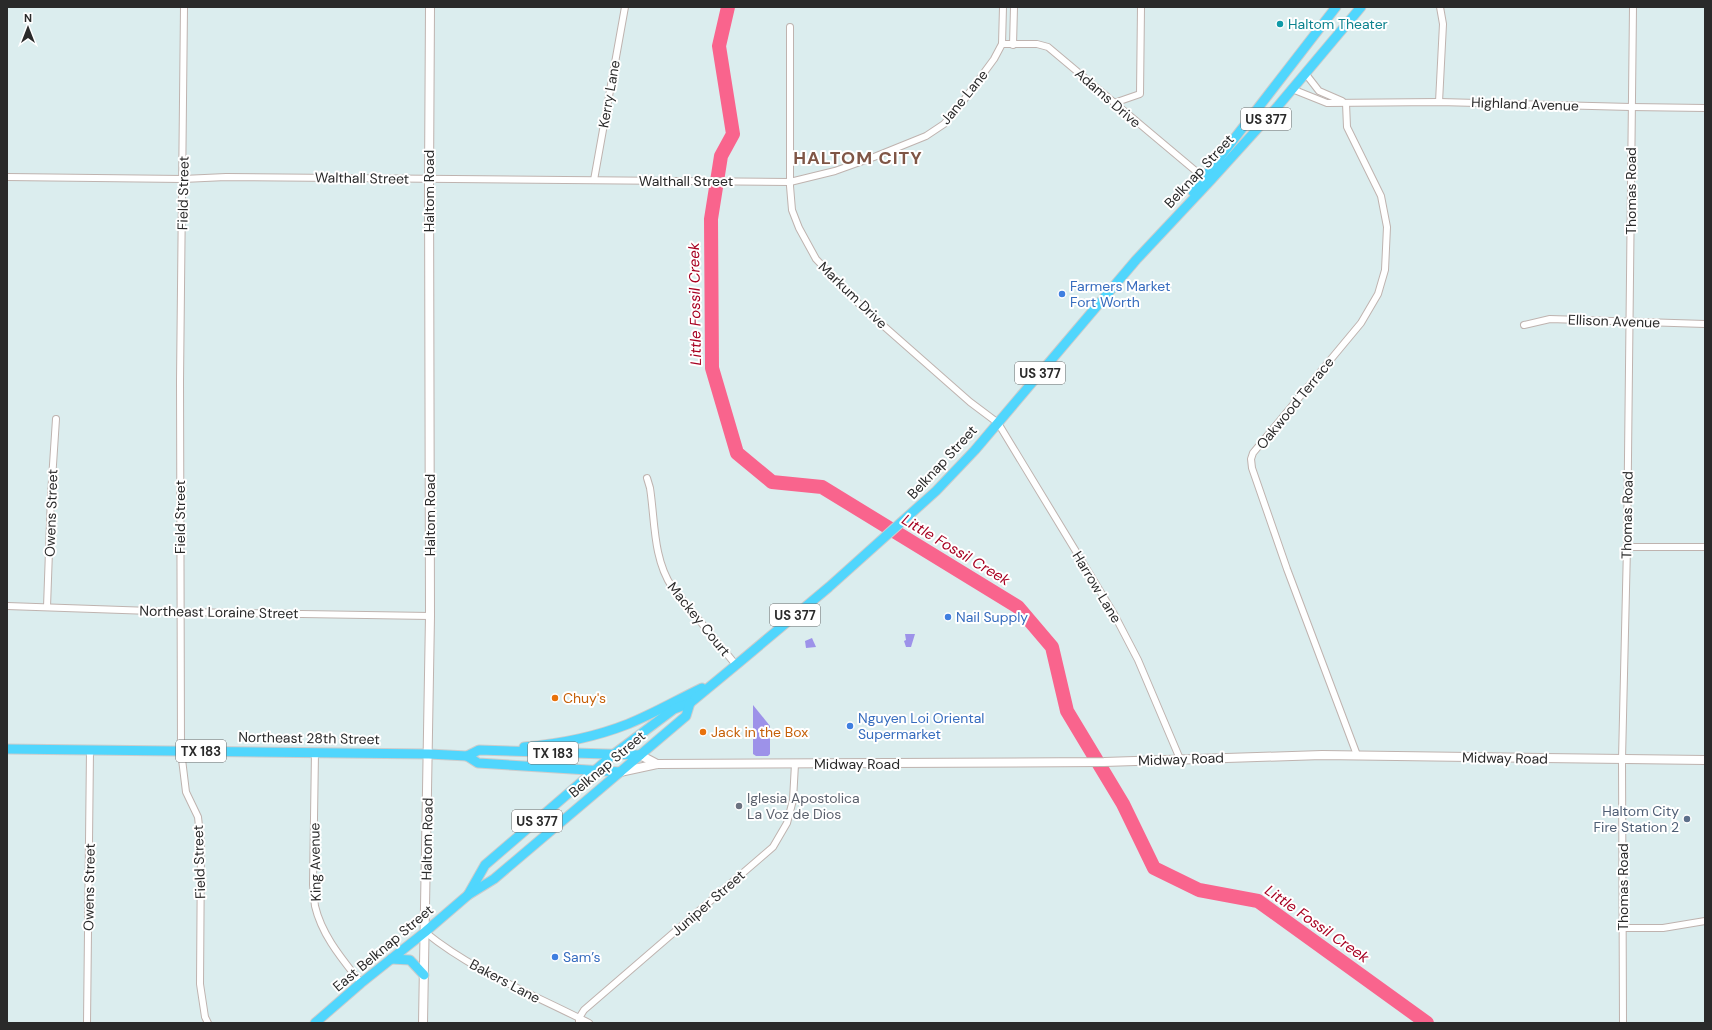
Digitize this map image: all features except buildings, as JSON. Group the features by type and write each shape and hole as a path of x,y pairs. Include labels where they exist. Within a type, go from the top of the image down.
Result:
{"main road":[{"name":"Haltom Road","path":"423,1023 429,754 430,616 430,7"},
{"name":"Belknap Street","path":"468,895 484,865 614,754 674,708 690,703 715,683 875,547 936,491 975,450 1166,226 1336,7"},
{"name":"Belknap Street","path":"1166,226 1211,180 1292,89 1361,7"},
{"path":"491,750 555,744 599,734 641,718 715,683"},
{"name":"Belknap Street","path":"468,895 494,879 686,716 690,703"},
{"name":"Northeast 28th Street","path":"7,748 429,754 467,756 478,762 620,772"},
{"name":"Northeast 28th Street","path":"467,756 479,750 640,755"},
{"path":"546,767 547,753"},
{"name":"Midway Road","path":"640,755 657,764"},
{"name":"Midway Road","path":"620,772 657,764 1076,762 1262,756 1357,755 1705,760"},
{"path":"559,768 570,771 575,775 577,778 576,788"},
{"name":"East Belknap Street","path":"315,1023 468,895"},
{"path":"391,959 410,960 424,976"}],"street":[{"name":"Field Street","path":"184,7 180,381 181,751 186,792 198,817 201,844 200,984 205,1018 208,1023"},
{"name":"Kerry Lane","path":"594,180 625,7"},
{"name":"Jane Lane","path":"790,182 842,169 874,157 926,136 944,124 961,104 994,59 1002,44 1003,7"},
{"path":"1013,42 1014,7"},
{"path":"1114,103 1140,94 1141,7"},
{"path":"1439,102 1443,24 1440,7"},
{"name":"Thomas Road","path":"1623,1023 1622,759 1627,546 1633,7"},
{"name":"Markum Drive","path":"790,27 790,182 792,210 799,228 816,259 861,306 970,402 998,422"},
{"name":"Adams Drive","path":"1002,44 1013,42 1037,44 1048,47 1204,178"},
{"path":"1305,73 1318,91 1346,103"},
{"path":"1292,89 1327,103 1346,103"},
{"name":"Highland Avenue","path":"1346,103 1439,102 1705,108"},
{"name":"Oakwood Terrace","path":"1346,103 1347,127 1381,196 1387,227 1384,270 1378,294 1361,323 1253,453 1251,459 1252,468 1285,562 1357,755"},
{"name":"Walthall Street","path":"7,177 183,179 226,177 790,182"},
{"name":"Ellison Avenue","path":"1524,325 1550,319 1590,319 1630,322 1705,324"},
{"name":"Owens Street","path":"47,607 56,419"},
{"name":"Harrow Lane","path":"998,422 1114,614 1138,660 1180,759"},
{"name":"Mackey Court","path":"646,478 650,488 658,552 664,575 672,587 736,665"},
{"path":"1627,546 1705,547"},
{"name":"Northeast Loraine Street","path":"7,606 180,612 430,616"},
{"name":"Owens Street","path":"87,1023 90,750"},
{"name":"King Avenue","path":"315,752 313,884 316,906 322,925 337,952 361,983"},
{"name":"Juniper Street","path":"579,1020 584,1010 773,847 787,823 793,800 795,764"},
{"path":"1623,928 1663,928 1705,921"},
{"name":"Bakers Lane","path":"425,932 446,950 579,1020 588,1023"}],"shaded area":[{"path":"905,634 915,634 911,647 906,647 904,641 906,640"},
{"path":"812,638 816,647 806,648 805,641"},
{"path":"753,705 770,726 770,754 768,756 756,756 753,754"}],"waterway":[{"name":"Little Fossil Creek","path":"728,7 719,46 733,134 721,156 711,219 712,368 737,453 772,482 822,487 1018,607 1052,647 1067,711 1123,804 1154,868 1199,890 1258,901 1427,1023"}],"place":[{"name":"Haltom Theater","path":"1280,24"},
{"name":"Farmers Market Fort Worth","path":"1062,294"},
{"name":"Nail Supply","path":"948,617"},
{"name":"Chuy's","path":"555,698"},
{"name":"Nguyen Loi Oriental Supermarket","path":"850,726"},
{"name":"Jack in the Box","path":"703,732"},
{"name":"Iglesia Apostolica La Voz de Dios","path":"739,806"},
{"name":"Haltom City Fire Station 2","path":"1687,819"},
{"name":"Sam’s","path":"555,957"}],"district":[{"name":"HALTOM CITY","path":"858,158"}]}
